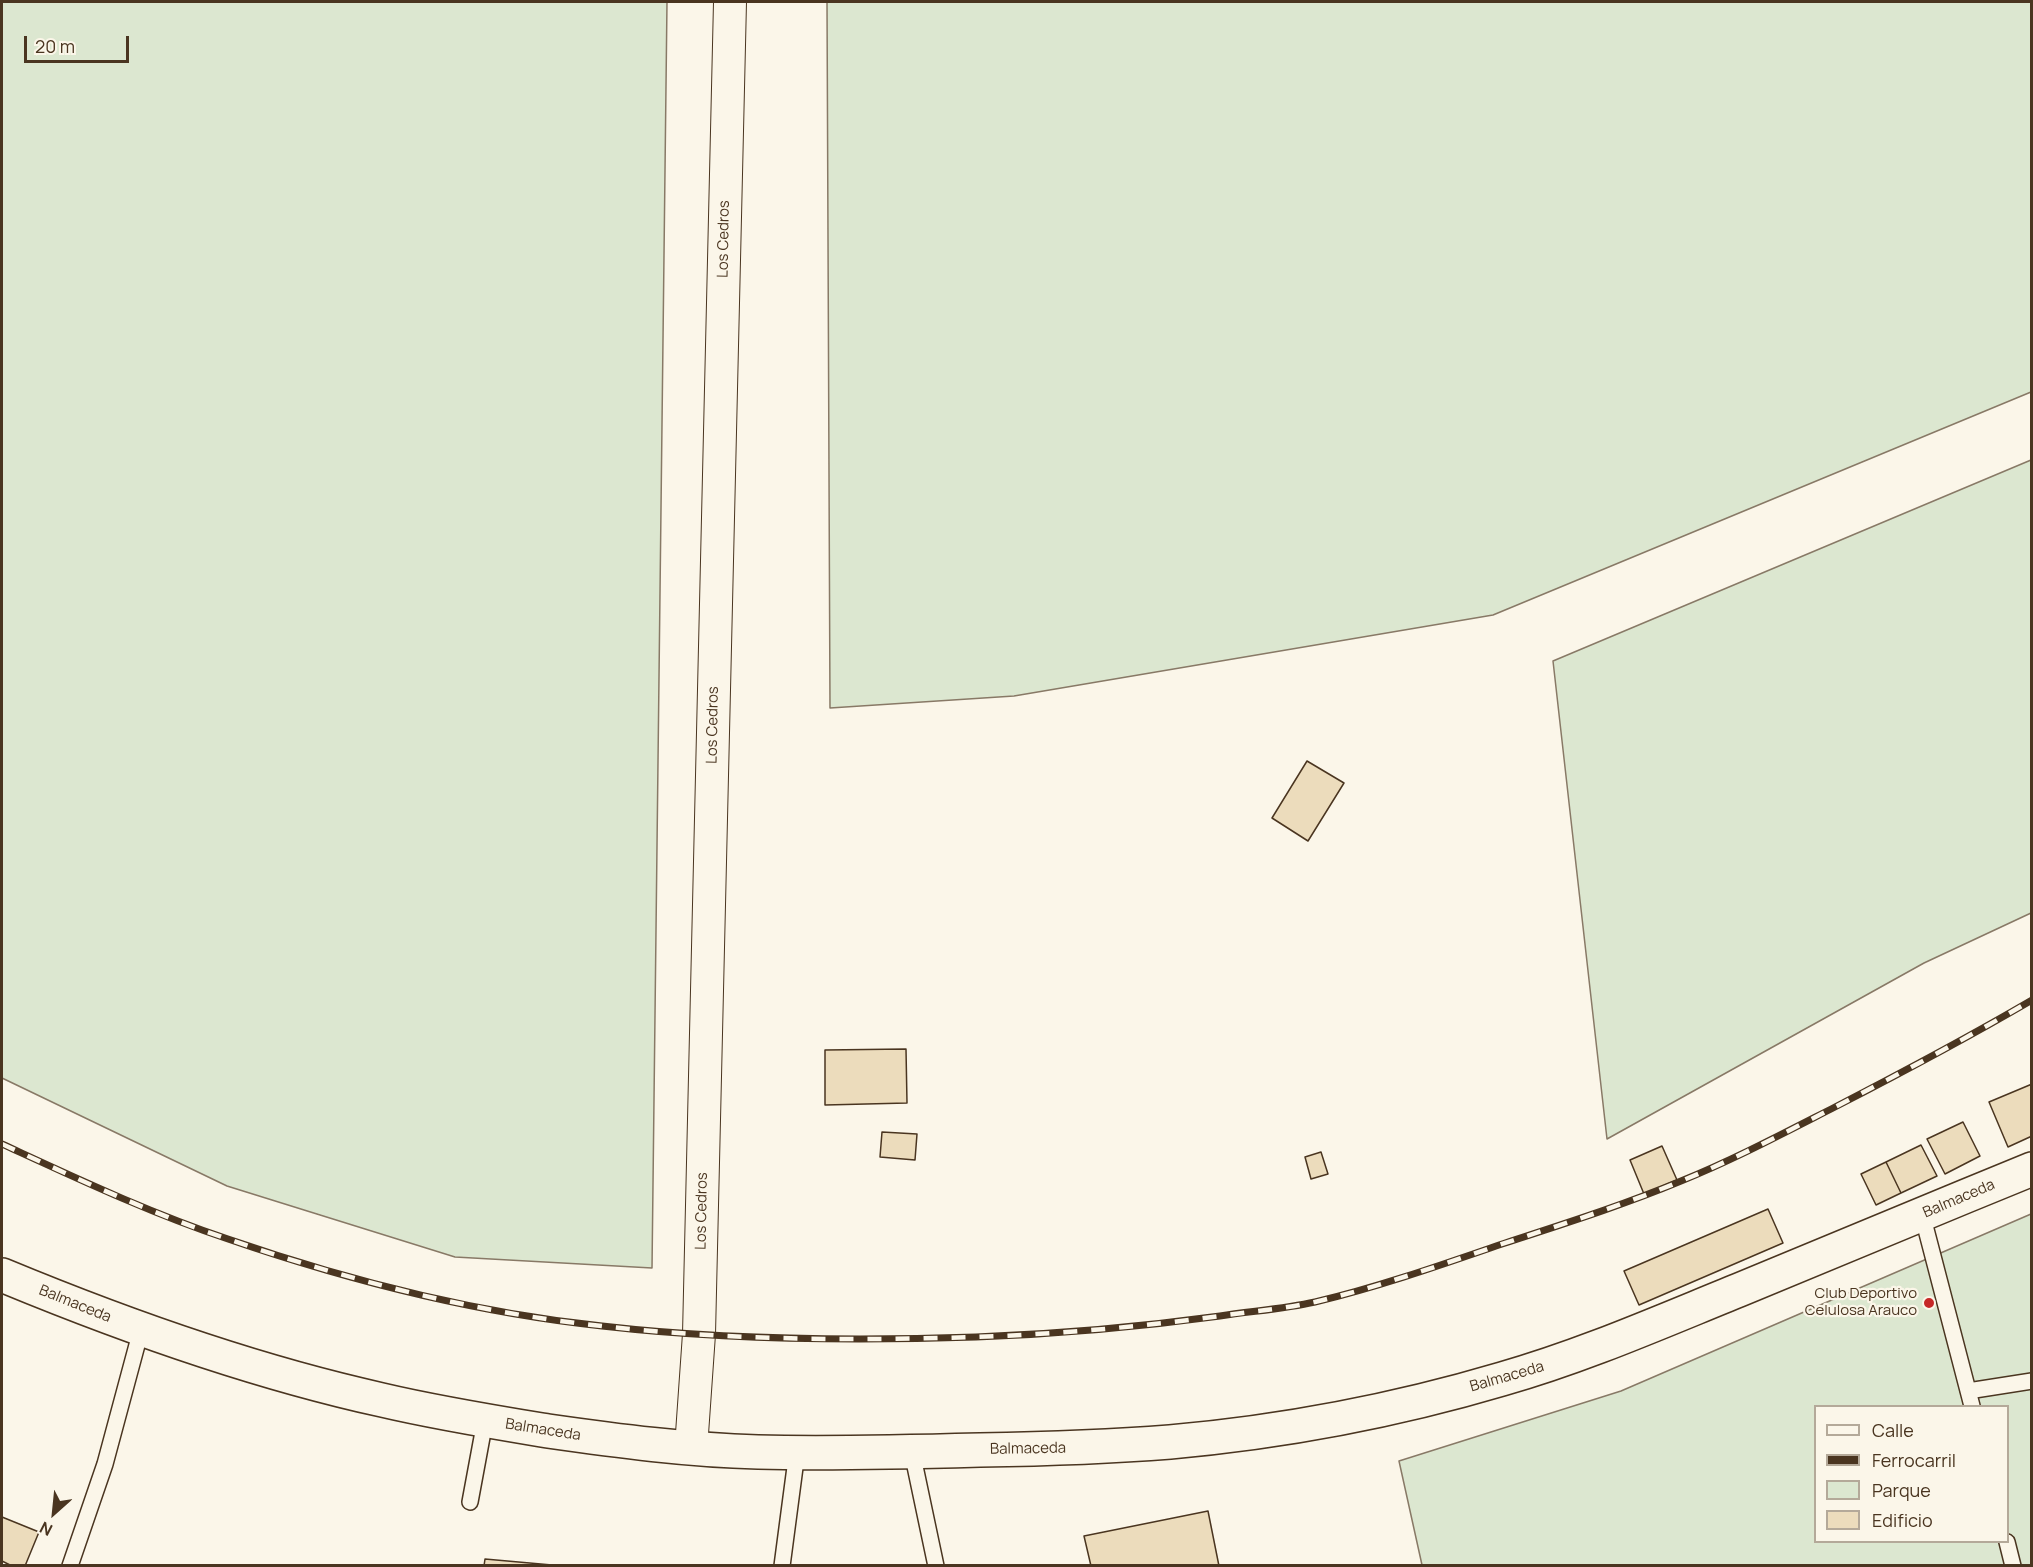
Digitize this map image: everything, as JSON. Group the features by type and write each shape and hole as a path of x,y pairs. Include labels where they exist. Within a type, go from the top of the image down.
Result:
{"street":[{"name":"Los Cedros","path":"692,1448 699,1334 730,2"},
{"name":"Balmaceda","path":"2,1275 141,1330 281,1374 382,1400 485,1421 588,1437 756,1452 912,1452 1096,1447 1171,1442 1320,1422 1411,1403 1500,1380 1588,1352 2031,1169"}],"lane":[{"path":"1922,1214 1972,1405"},
{"path":"69,1566 105,1464 141,1330"},
{"path":"1968,1391 2031,1381"},
{"path":"470,1502 485,1421"},
{"path":"782,1566 797,1452"},
{"path":"912,1452 936,1566"},
{"path":"2007,1543 2013,1566"}],"green space":[{"path":"2,2 667,2 652,1268 455,1257 227,1186 2,1078"},
{"path":"827,2 2031,2 2031,392 1493,615 1014,696 830,708"},
{"path":"2031,460 2031,913 1924,963 1607,1139 1553,661"},
{"name":"Club Deportivo Celulosa Arauco","path":"2031,1214 2031,1565 1422,1565 1399,1461 1621,1391"}],"building":[{"path":"1307,761 1344,783 1308,841 1272,818"},
{"path":"906,1049 907,1103 825,1105 825,1050"},
{"path":"2032,1084 2032,1136 2008,1147 1989,1102"},
{"path":"1963,1122 1980,1156 1945,1174 1927,1139"},
{"path":"882,1132 917,1134 915,1160 880,1157"},
{"path":"1921,1145 1937,1176 1901,1193 1886,1162"},
{"path":"1662,1146 1677,1180 1644,1194 1630,1160"},
{"path":"1321,1152 1328,1174 1311,1179 1305,1157"},
{"path":"1886,1162 1901,1193 1876,1205 1861,1174"},
{"path":"1768,1209 1783,1243 1639,1305 1624,1271"},
{"path":"1208,1511 1219,1566 1091,1566 1084,1536"},
{"path":"2,1517 39,1532 25,1566 12,1566 2,1561"},
{"path":"485,1559 552,1565 552,1566 484,1566"}],"railway":[{"path":"2,1144 142,1206 228,1239 366,1281 508,1313 648,1331 742,1337 883,1339 1068,1332 1190,1320 1315,1302 1408,1276 1590,1215 1681,1181 1758,1146 1909,1068 2032,1000"}],"place":[{"name":"Club Deportivo Celulosa Arauco","path":"1929,1303"}]}
